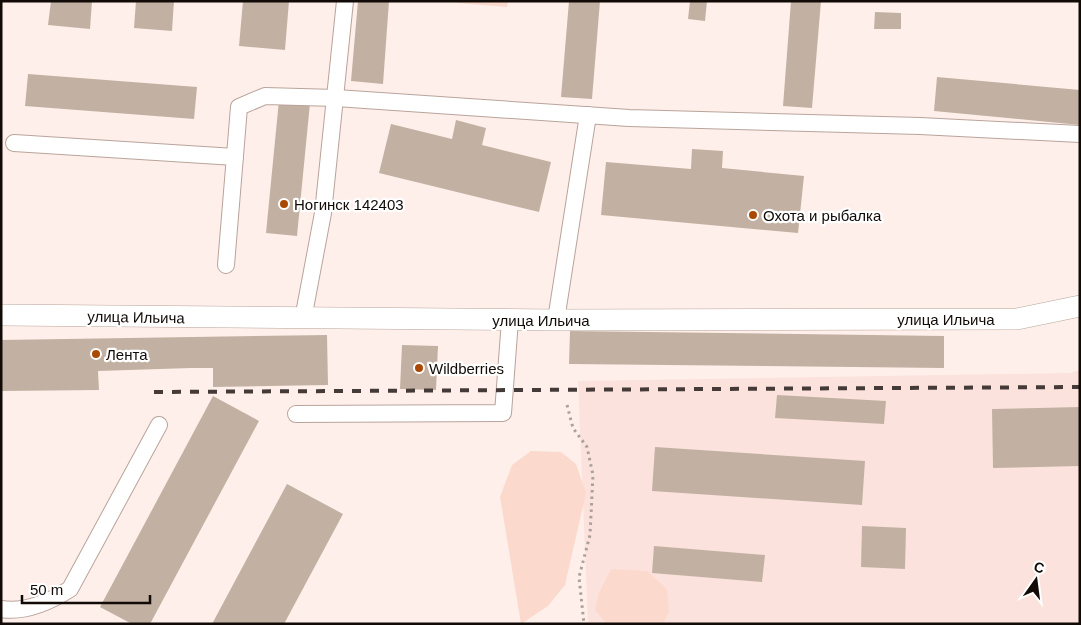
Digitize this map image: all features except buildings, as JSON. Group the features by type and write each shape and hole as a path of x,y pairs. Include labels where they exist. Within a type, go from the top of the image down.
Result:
{"main road":[{"name":"улица Ильича","path":"1,315 510,320 1017,319 1080,306"}],"lane":[{"path":"303,319 323,214 345,1"},
{"path":"226,265 239,107 266,96 336,98 588,115 1080,134"},
{"path":"556,320 588,115"},
{"path":"14,143 235,157"},
{"path":"296,414 503,413 510,320"},
{"path":"1,609 9,610 50,602 70,589 159,425"}],"path":[{"path":"567,405 573,428 587,447 594,475 590,535 579,577 584,624"}],"shaded area":[{"path":"458,1 508,1 507,7 457,3"},
{"path":"1080,370 1080,624 588,624 578,381 1070,373"},
{"path":"531,451 561,452 576,464 586,493 565,585 548,606 521,624 500,497 512,465"},
{"path":"611,569 647,571 667,589 669,612 663,624 607,624 595,610 599,593"}],"railway":[{"path":"154,392 1080,387"}],"place":[{"name":"Ногинск 142403","path":"284,204"},
{"name":"Охота и рыбалка","path":"753,215"},
{"name":"Лента","path":"96,354"},
{"name":"Wildberries","path":"419,368"}]}
